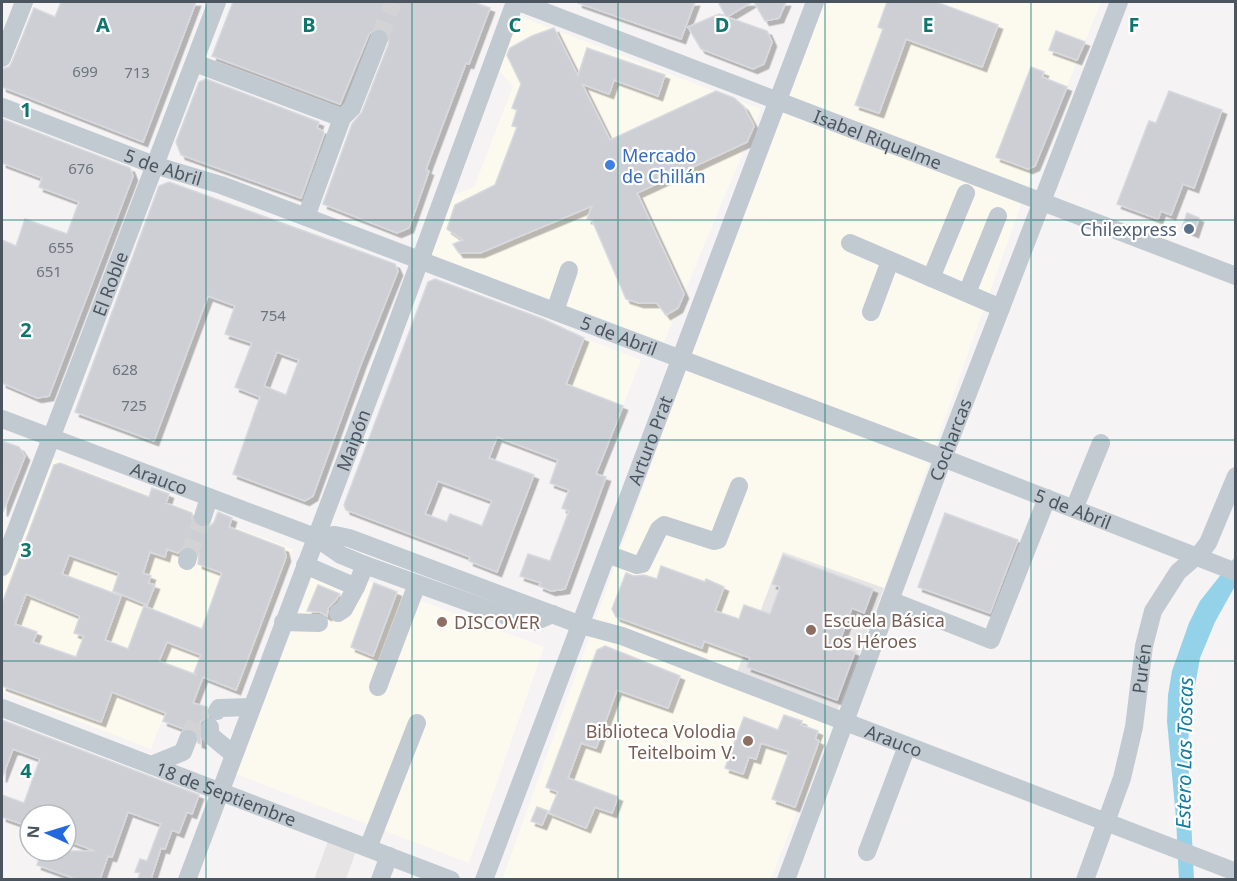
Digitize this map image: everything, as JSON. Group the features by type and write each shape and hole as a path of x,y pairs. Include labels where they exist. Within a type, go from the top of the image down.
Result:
{"street":[{"path":"2,58 24,2"},
{"name":"El Roble","path":"2,567 217,2"},
{"name":"Isabel Riquelme","path":"517,2 1236,276"},
{"name":"Maipón","path":"187,879 517,2"},
{"name":"Arturo Prat","path":"484,879 815,2"},
{"name":"Cocharcas","path":"786,879 943,458 1119,2"},
{"path":"306,217 342,118 352,108 380,39"},
{"path":"195,63 342,118"},
{"name":"5 de Abril","path":"2,107 154,165 221,185 306,217 1074,508 1236,572"},
{"path":"931,278 966,193"},
{"path":"967,293 998,216"},
{"path":"850,243 1001,308"},
{"path":"871,312 890,261"},
{"path":"555,311 569,270"},
{"name":"Arauco","path":"2,419 315,537 340,555 365,559 417,584 524,622 553,615"},
{"path":"1074,508 1101,443"},
{"path":"13,536 30,519 49,470"},
{"name":"Purén","path":"1085,879 1122,778 1134,728 1144,646 1153,611 1178,572 1202,559 1236,476"},
{"path":"607,554 638,565 642,564 659,529 664,525 714,541 718,540 739,486"},
{"path":"203,517 209,497"},
{"path":"890,600 991,640 1047,498"},
{"name":"Arauco","path":"315,537 342,536 553,615 621,636 1229,869"},
{"path":"338,614 344,609 356,587 365,559 431,575 447,575"},
{"path":"305,566 356,587"},
{"path":"378,687 417,584"},
{"path":"283,622 319,622"},
{"path":"233,754 210,735 213,719 219,708 251,707"},
{"name":"18 de Septiembre","path":"2,708 451,879"},
{"path":"368,848 417,723"},
{"path":"150,765 183,752 188,740"},
{"path":"867,852 907,746"},
{"path":"380,879 389,856"}],"shaded area":[{"path":"820,2 1101,2 1035,166 884,588 771,879 502,880 785,92"},
{"name":"Mercado de Chillán","path":"514,14 761,109 664,342 426,253 448,197 474,187 513,86 495,66"},
{"path":"584,338 641,360 623,406 566,384"},
{"path":"50,457 293,549 239,692 181,670 151,749 2,692 2,587"},
{"name":"Escuela Básica Los Héroes","path":"783,552 884,588 838,709 737,672"},
{"path":"318,562 544,647 469,863 236,774"},
{"path":"328,841 356,851 346,879 314,880"}],"water":[{"name":"Estero Las Toscas","path":"1235,557 1235,586 1215,622 1200,658 1189,720 1188,758 1194,879 1179,880 1167,721 1172,671 1189,623 1200,601"}],"building":[{"path":"61,2 196,2 143,142 2,87 2,69 9,67 12,62 34,8 55,17"},
{"path":"233,2 473,2 490,8 469,64 466,63 428,164 426,170 429,171 409,228 397,233 323,204 352,124 362,112 389,43 388,32 378,28 369,34 340,104 212,56"},
{"path":"578,2 695,2 681,39"},
{"path":"718,2 752,2 727,17 767,31 772,42 764,64 753,69 701,49 688,27 719,14 726,16"},
{"path":"754,2 786,2 779,18 765,21"},
{"path":"887,2 936,2 998,25 982,67 906,39 879,113 855,105 883,29 878,27"},
{"path":"554,28 578,76 587,48 665,75 658,96 614,80 609,94 582,84 610,140 716,91 734,98 744,107 754,126 747,142 637,193 684,294 678,308 666,315 657,303 639,303 626,299 592,220 587,219 592,206 480,253 459,253 453,244 463,240 447,229 455,205 495,185 517,127 512,126 517,110 512,108 521,84 507,55 510,48 532,36"},
{"path":"1056,31 1085,42 1077,60 1049,50"},
{"path":"1031,67 1044,72 1042,77 1067,87 1035,166 1028,169 996,157"},
{"path":"206,79 319,122 317,128 324,134 301,198 181,155 176,142 199,82"},
{"path":"1169,91 1222,110 1194,188 1183,184 1171,215 1161,211 1158,219 1117,204 1149,121 1156,123"},
{"path":"2,119 130,168 133,176 49,396 37,398 2,383 2,240 16,246 25,219 67,234 79,202 39,187 42,178 2,163"},
{"path":"169,182 395,264 398,271 313,496 305,501 233,474 260,397 235,387 252,343 225,334 235,306 208,296 154,441 75,412 159,186","holes":["277,352 299,360 286,395 264,386"]},
{"path":"1187,213 1199,218 1194,233 1182,228"},
{"path":"435,279 543,319 584,338 566,384 623,406 596,474 606,477 565,589 551,591 539,586 541,583 520,576 528,554 550,561 569,511 562,508 569,490 550,483 558,460 497,437 489,458 534,475 497,572 469,561 470,557 346,510 344,505 428,282","holes":["438,481 492,501 482,526 450,514 447,522 425,514"]},
{"path":"2,441 19,447 25,456 3,512"},
{"path":"60,463 149,497 152,488 169,494 166,503 192,513 192,520 199,528 210,526 218,512 232,518 229,527 284,548 286,557 236,690 203,677 193,703 207,707 207,716 199,726 201,744 198,743 197,732 193,729 184,729 163,721 166,713 112,692 101,722 2,686 2,604 54,465","holes":["185,546 196,549 199,554 198,564 222,573 202,629 144,606 128,649 105,640 121,596 62,574 69,555 119,573 113,591 147,605 155,585 148,583 151,576 143,573 150,552 165,557 167,549 178,553","26,594 80,616 74,633 84,636 76,657 33,642 37,632 15,624","167,642 201,655 194,673 197,675 159,661"]},
{"path":"945,513 1018,540 990,613 918,587"},
{"path":"783,555 873,589 864,613 852,608 838,646 855,652 837,700 747,667 750,658 704,641 702,648 616,617 612,609 626,573 657,579 661,566 705,582 706,579 724,587 715,611 739,619 744,605 770,614 780,587 772,584"},
{"path":"374,583 397,592 373,656 351,647"},
{"path":"318,585 340,594 328,608 327,616 320,612 307,611"},
{"path":"605,646 680,676 668,708 617,690 596,748 581,743 568,778 618,797 612,813 595,807 586,828 549,813 558,792 546,787 597,650"},
{"path":"784,715 802,721 801,725 818,731 815,739 819,741 795,807 772,799 789,752 761,743 756,759 749,757 743,774 725,768 744,717 778,730"},
{"path":"2,720 199,795 192,814 187,812 179,833 172,830 165,849 161,848 151,879 138,879 140,873 135,872 140,859 147,861 161,824 128,812 112,857 108,856 100,879 76,879 37,865 38,863 78,863 78,851 95,851 78,845 78,803 24,803 40,759 13,749 2,778"},
{"path":"2,795 24,803 18,803 18,823 2,817"},
{"path":"537,807 548,811 542,825 531,821"}],"tunnel":[{"path":"379,39 393,2"},
{"path":"188,557 203,517"},
{"path":"188,739 197,720 210,718"}],"place":[{"name":"Mercado de Chillán","path":"610,165"},
{"name":"Chilexpress","path":"1189,229"},
{"name":"DISCOVER","path":"442,622"},
{"name":"Escuela Básica Los Héroes","path":"811,630"},
{"name":"Biblioteca Volodia Teitelboim V.","path":"748,741"}]}
